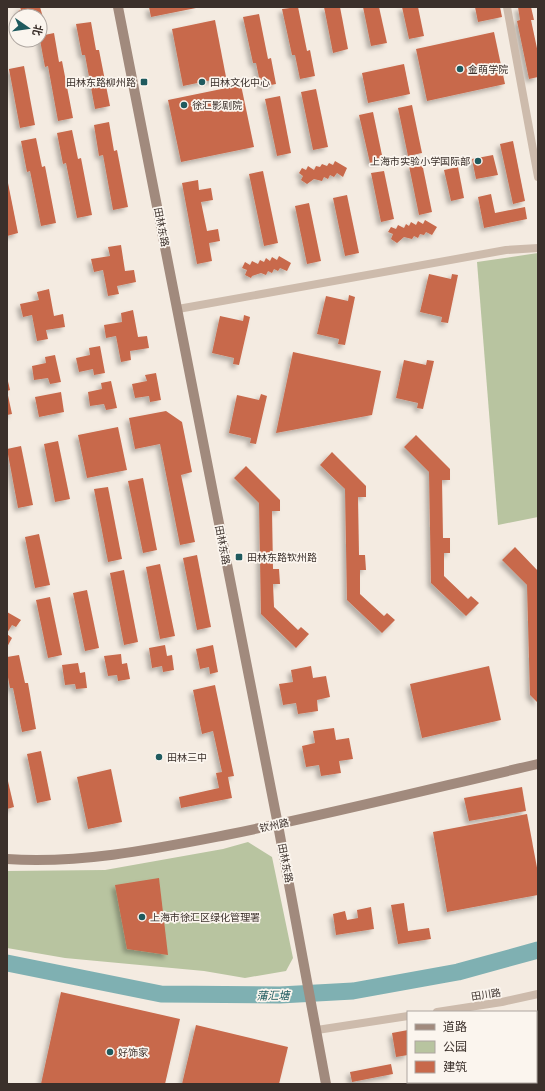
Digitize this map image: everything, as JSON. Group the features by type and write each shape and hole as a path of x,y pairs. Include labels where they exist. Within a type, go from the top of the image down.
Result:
{"street":[{"name":"田林东路","path":"118,7 278,824 326,1084"},
{"path":"507,7 538,177"},
{"path":"178,309 506,250 538,248"},
{"name":"钦州路","path":"7,859 68,859 156,849 278,824 538,764"},
{"name":"田川路","path":"444,1011 502,1002 538,994"},
{"path":"316,1025 407,1016"}],"green space":[{"path":"538,253 538,517 498,525 477,262"},
{"path":"248,842 272,857 293,958 286,971 245,978 204,971 65,958 7,948 7,871 105,870 223,849"}],"building":[{"path":"20,7 40,8 20,8"},
{"path":"149,7 196,7 196,8 151,17"},
{"path":"298,7 307,51 310,50 315,76 300,79 295,55 292,55 282,9"},
{"path":"324,7 340,7 348,49 333,53"},
{"path":"363,7 379,7 387,43 371,46"},
{"path":"402,7 418,7 424,36 409,39"},
{"path":"475,7 500,7 502,17 478,22"},
{"path":"518,7 531,7 534,20 531,20 538,53 538,77 529,79 517,21 520,20"},
{"path":"259,14 268,59 271,58 276,84 261,87 256,63 253,63 243,17"},
{"path":"215,20 226,77 183,86 172,29"},
{"path":"91,22 96,50 99,50 110,106 95,109 85,55 82,55 76,24"},
{"name":"金萌学院","path":"494,32 505,84 427,101 416,49"},
{"path":"54,33 59,62 62,61 73,118 58,121 48,66 45,67 41,48 48,48 48,34"},
{"path":"404,64 410,94 368,103 362,73"},
{"path":"24,66 35,125 20,128 9,69"},
{"path":"241,85 254,147 181,162 168,100"},
{"path":"316,89 328,147 313,150 301,92"},
{"path":"280,96 291,153 277,156 265,99"},
{"path":"412,105 422,153 408,156 398,108"},
{"path":"373,112 383,160 370,163 359,115"},
{"path":"109,122 114,151 117,150 128,207 113,210 103,155 99,156 94,125"},
{"path":"72,130 78,159 81,158 92,215 77,218 66,163 63,164 57,133"},
{"path":"36,138 42,167 45,166 56,223 41,226 30,171 27,172 21,141"},
{"path":"513,141 525,201 513,204 500,144"},
{"path":"493,155 498,175 476,179 472,159"},
{"path":"335,161 347,168 343,177 337,173 334,177 330,175 328,179 324,177 322,181 314,179 307,184 301,180 303,176 299,173 302,168 306,170 308,166 314,170 316,166 320,167 322,164 327,166 329,163 333,165"},
{"path":"422,163 432,212 419,215 409,166"},
{"path":"458,167 464,198 451,201 444,170"},
{"path":"263,171 278,243 264,246 249,174"},
{"path":"384,171 394,219 381,222 371,173"},
{"path":"7,178 18,233 7,236"},
{"path":"198,180 199,190 211,188 213,200 201,202 207,231 218,229 220,241 209,243 212,261 197,264 182,183"},
{"path":"491,194 495,213 525,207 527,219 484,228 478,197"},
{"path":"347,195 359,253 345,256 333,198"},
{"path":"309,203 321,261 307,264 295,206"},
{"path":"425,220 437,227 432,235 426,232 424,235 420,234 418,238 414,236 412,239 404,237 397,243 391,239 393,234 388,232 391,227 396,229 398,225 404,228 406,224 409,226 411,222 416,225 418,221 423,224"},
{"path":"121,245 125,271 134,270 136,282 117,286 119,294 108,296 103,270 94,272 91,259 110,256 108,247"},
{"path":"279,256 291,263 287,271 280,268 278,271 274,269 272,273 268,271 266,275 261,273 252,276 251,278 245,275 247,270 242,268 245,262 250,265 252,261 258,264 260,260 264,262 266,258 270,261 272,257 277,260"},
{"path":"429,274 451,279 452,274 458,275 448,323 441,322 442,317 420,312"},
{"path":"49,289 54,316 63,314 65,327 46,330 48,339 37,341 32,315 23,317 20,304 39,300 37,292"},
{"path":"349,295 355,297 345,345 338,344 339,339 317,334 326,296 348,301"},
{"path":"133,310 138,337 147,336 149,348 130,351 131,360 121,362 116,336 106,338 104,325 122,322 121,313"},
{"path":"244,315 250,317 239,365 233,364 234,358 212,353 220,316 243,321"},
{"path":"100,346 105,373 94,375 93,369 79,372 76,358 90,355 89,348"},
{"path":"293,352 381,371 372,415 276,433"},
{"path":"55,355 61,382 50,384 48,378 34,380 32,366 46,363 45,357"},
{"path":"404,360 426,365 427,360 434,361 423,409 417,408 418,403 396,398"},
{"path":"156,373 161,400 150,402 149,396 135,398 132,384 147,381 145,375"},
{"path":"7,377 10,390 7,391"},
{"path":"111,381 117,408 106,410 104,404 90,406 88,392 102,389 101,383"},
{"path":"7,391 12,414 7,415"},
{"path":"61,392 64,412 39,417 35,397"},
{"path":"261,394 267,396 256,444 250,443 251,438 229,433 237,395 259,400"},
{"path":"166,411 182,422 192,472 181,475 195,542 180,545 160,444 135,449 129,418"},
{"path":"118,427 127,470 87,478 78,435"},
{"path":"416,435 450,469 450,480 442,480 443,538 450,538 450,553 444,553 444,576 468,599 471,596 479,603 466,616 431,583 429,472 404,447"},
{"path":"58,441 70,499 55,502 44,444"},
{"path":"21,446 33,505 18,508 7,449"},
{"path":"332,452 366,486 366,497 358,497 359,555 365,555 366,570 360,570 360,594 384,616 387,613 395,620 382,633 347,600 345,489 320,465"},
{"path":"246,466 280,500 280,511 272,511 273,569 279,569 280,584 273,584 274,607 298,630 301,627 309,634 296,648 261,614 259,503 234,478"},
{"path":"143,478 157,550 143,553 128,481"},
{"path":"108,487 122,559 108,562 94,489"},
{"path":"39,534 50,585 35,588 25,537"},
{"path":"515,547 538,571 538,703 530,695 527,585 502,560"},
{"path":"197,555 211,627 197,630 183,558"},
{"path":"160,564 175,636 160,639 146,567"},
{"path":"124,570 138,642 124,645 110,573"},
{"path":"87,590 99,648 85,651 73,593"},
{"path":"50,597 62,655 48,658 36,600"},
{"path":"7,612 21,620 16,627 12,625 7,633"},
{"path":"7,634 12,638 7,647"},
{"path":"165,645 167,656 172,655 174,670 163,672 162,666 152,668 149,648"},
{"path":"213,645 218,672 210,674 209,667 200,669 196,649"},
{"path":"121,654 122,664 127,663 130,679 118,681 117,675 108,676 104,656"},
{"path":"19,655 25,683 28,683 36,729 22,732 13,688 10,688 7,672 7,657"},
{"path":"78,663 80,673 85,672 87,688 76,689 75,684 65,685 62,665"},
{"path":"311,666 313,678 326,676 330,697 317,700 318,711 298,714 296,703 283,705 279,684 293,682 291,670"},
{"path":"489,666 501,720 422,738 410,684"},
{"path":"215,685 234,776 228,777 232,798 181,808 179,797 219,788 216,773 222,772 213,731 202,734 193,690"},
{"path":"334,728 336,740 349,738 353,759 339,761 341,773 321,776 319,765 306,767 302,746 315,743 313,731"},
{"path":"41,751 51,800 37,803 27,754"},
{"path":"111,769 122,822 88,829 77,777"},
{"path":"7,777 14,807 7,809"},
{"path":"522,787 526,811 469,821 464,798"},
{"path":"527,814 538,873 538,895 447,912 433,832"},
{"name":"上海市徐汇区绿化管理署","path":"159,878 168,955 127,949 115,885"},
{"path":"404,903 408,931 429,928 431,939 398,944 391,905"},
{"path":"371,907 374,929 336,935 333,914 345,911 347,920 358,918 357,910"},
{"name":"好饰家","path":"61,992 180,1019 165,1084 41,1084"},
{"path":"196,1025 288,1047 279,1084 182,1084"},
{"path":"407,1030 407,1055 396,1057 392,1033"},
{"path":"537,1040 538,1084 529,1084 537,1083"},
{"path":"391,1064 393,1074 352,1082 350,1072"},
{"path":"422,1083 440,1083 440,1084"}],"waterway":[{"name":"蒲汇塘","path":"7,963 161,994 280,995 353,991 458,972 538,950"}],"place":[{"name":"金萌学院","path":"460,69"},
{"name":"田林东路柳州路","path":"144,82"},
{"name":"田林文化中心","path":"202,82"},
{"name":"徐汇影剧院","path":"184,105"},
{"name":"上海市实验小学国际部","path":"478,161"},
{"name":"田林东路钦州路","path":"239,557"},
{"name":"田林三中","path":"159,757"},
{"name":"上海市徐汇区绿化管理署","path":"142,917"},
{"name":"好饰家","path":"110,1052"}]}
